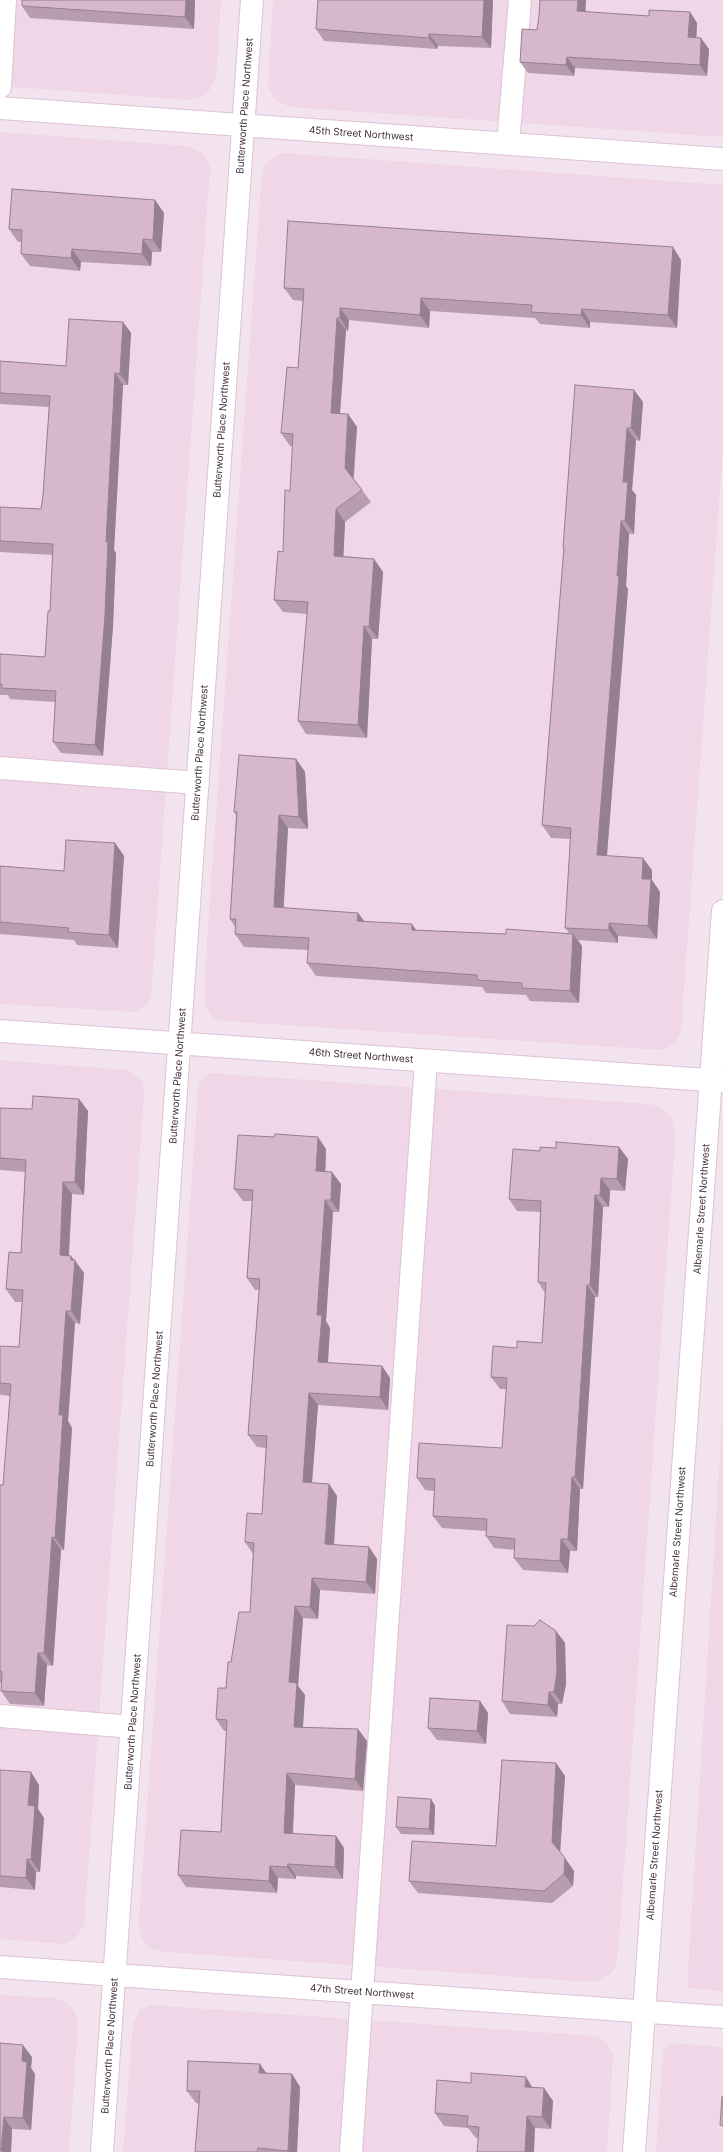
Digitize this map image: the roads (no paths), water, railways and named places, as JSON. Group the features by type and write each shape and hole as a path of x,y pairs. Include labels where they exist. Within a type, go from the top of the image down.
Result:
{"street":[{"path":"0,87 6,0"},
{"name":"Butterworth Place Northwest","path":"102,2152 252,0"},
{"path":"508,144 520,0"},
{"name":"45th Street Northwest","path":"0,108 723,159"},
{"path":"0,768 198,783"},
{"name":"Albemarle Street Northwest","path":"634,2152 717,1081 723,912"},
{"name":"46th Street Northwest","path":"0,1031 717,1081"},
{"path":"351,2152 426,1061"},
{"path":"0,1716 132,1727"},
{"name":"47th Street Northwest","path":"0,1967 723,2017"}]}
